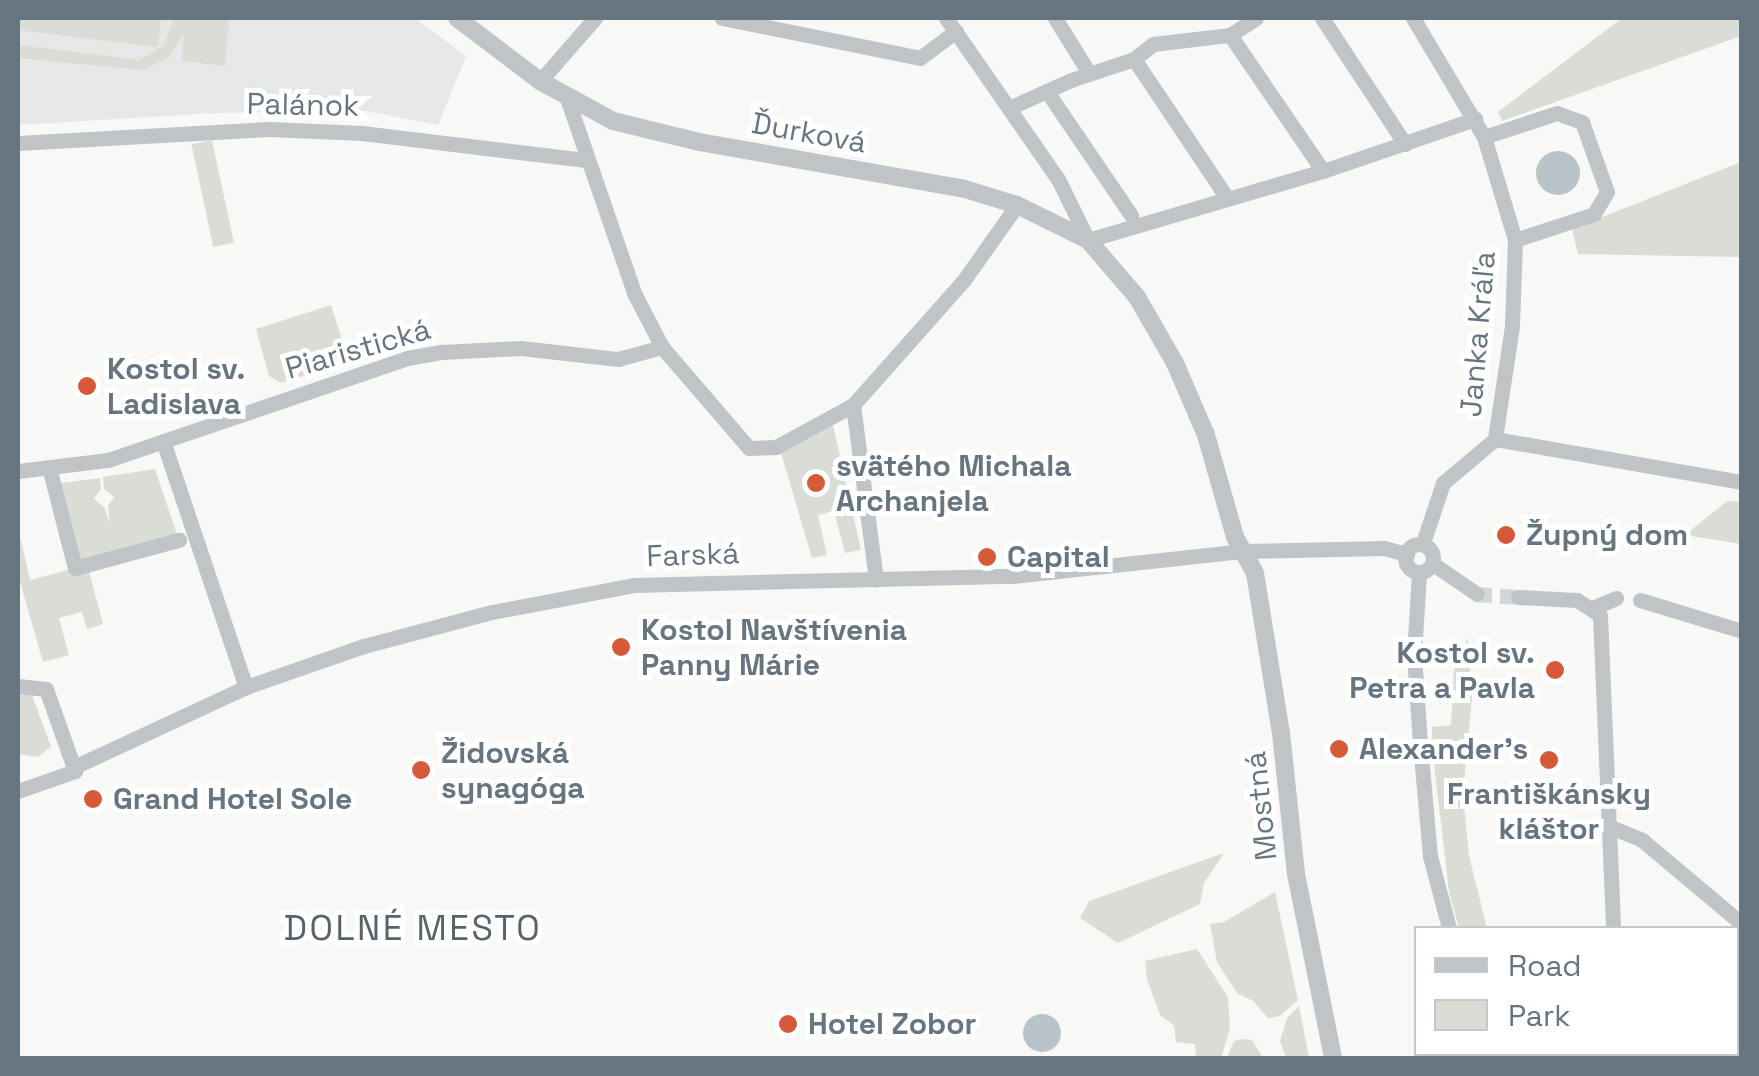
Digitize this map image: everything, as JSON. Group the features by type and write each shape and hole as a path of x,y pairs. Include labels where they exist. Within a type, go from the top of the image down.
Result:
{"street":[{"name":"Ďurková","path":"457,18 540,81 614,121 699,142 966,189 1018,204 1088,240 1138,297 1175,363 1206,435 1242,550"},
{"path":"540,81 595,18"},
{"path":"722,18 920,58 951,24 1065,192 1088,240 1323,171 1475,119"},
{"path":"1054,18 1089,73"},
{"path":"1009,108 1089,73 1134,59 1153,44 1230,35 1255,18"},
{"path":"1322,18 1405,144"},
{"name":"Janka Kráľa","path":"1413,18 1484,137 1514,240 1512,326 1495,440"},
{"path":"1230,35 1323,171"},
{"path":"1134,59 1227,198"},
{"path":"1048,93 1131,215"},
{"path":"567,98 628,280 662,347 749,448 776,447 853,404 964,280 1018,204"},
{"path":"1484,137 1557,113 1582,122 1606,192 1594,214 1514,240"},
{"name":"Palánok","path":"18,143 270,129 362,133 586,160"},
{"path":"1043,217 1065,192"},
{"name":"Piaristická","path":"18,470 108,460 406,358 522,348 618,359 662,347"},
{"path":"853,404 876,580"},
{"path":"1423,542 1443,483 1495,440 1742,482"},
{"path":"163,441 246,687"},
{"path":"49,467 76,568 179,540"},
{"path":"1423,542 1413,544 1406,554 1407,567 1426,568 1477,594"},
{"path":"1423,542 1433,554 1426,568 1414,655 1430,856 1448,926"},
{"name":"Farská","path":"18,791 75,771 76,766 246,687 364,646 457,621 632,585 1013,576 1242,550 1384,548 1406,554"},
{"name":"Mostná","path":"1242,550 1255,573 1270,657 1296,874 1333,1058"},
{"path":"1518,597 1576,600 1594,608 1602,624 1614,926"},
{"path":"1594,608 1616,598"},
{"path":"1640,600 1742,632"},
{"path":"18,686 44,681 75,771"},
{"path":"1608,826 1642,840 1742,924"}],"shaded area":[{"path":"18,18 415,18 466,56 438,125 366,111 214,113 18,125"},
{"path":"1558,151 1573,158 1580,173 1573,188 1558,195 1543,188 1536,173 1543,158"},
{"path":"1042,1014 1056,1019 1061,1033 1056,1047 1042,1052 1028,1047 1023,1033 1028,1019"}],"green space":[{"path":"18,18 161,18 158,47 18,30"},
{"path":"174,18 229,18 225,66 182,61 184,33 169,57 143,70 18,58 18,45 139,60 164,45"},
{"path":"1622,18 1741,18 1741,36 1502,121 1498,112"},
{"path":"212,140 234,243 213,247 191,144"},
{"path":"1741,162 1741,257 1578,254 1572,229"},
{"path":"331,305 349,362 281,383 269,376 256,329"},
{"path":"833,425 861,550 845,553 834,511 818,515 827,555 812,558 781,453"},
{"path":"155,469 179,540 87,564 103,624 87,629 82,612 59,618 69,655 43,662 18,575 18,527 30,580 75,568 54,484 100,478 101,489 94,499 104,507 110,524 108,506 114,497 104,489 103,477"},
{"path":"1727,501 1741,502 1741,544 1685,535"},
{"path":"1468,638 1472,696 1463,795 1469,856 1486,926 1458,926 1449,892 1432,727 1451,725 1454,670"},
{"path":"18,693 32,695 51,747 38,757 18,754"},
{"path":"1224,853 1204,883 1200,904 1118,943 1080,918 1089,901"},
{"path":"1275,892 1298,1000 1280,1016 1268,1018 1253,1001 1237,993 1217,962 1210,924 1224,922"},
{"path":"1197,949 1228,997 1230,1028 1221,1058 1196,1058 1195,1044 1176,1042 1174,1026 1160,1015 1147,979 1145,961"},
{"path":"1299,1006 1309,1058 1286,1058 1280,1041 1287,1018"},
{"path":"1252,1040 1263,1058 1227,1058 1234,1041"}],"tunnel":[{"path":"1477,594 1518,597"}],"place":[{"name":"Kostol sv. Ladislava","path":"87,386"},
{"name":"svätého Michala Archanjela","path":"816,483"},
{"name":"Župný dom","path":"1506,535"},
{"name":"Capital","path":"987,557"},
{"name":"Kostol Navštívenia Panny Márie","path":"621,647"},
{"name":"Kostol sv. Petra a Pavla","path":"1555,670"},
{"name":"Alexander's","path":"1339,749"},
{"name":"Františkánsky kláštor","path":"1549,760"},
{"name":"Židovská synagóga","path":"421,770"},
{"name":"Grand Hotel Sole","path":"93,799"},
{"name":"Hotel Zobor","path":"788,1024"}],"district":[{"name":"DOLNÉ MESTO","path":"413,928"}]}
